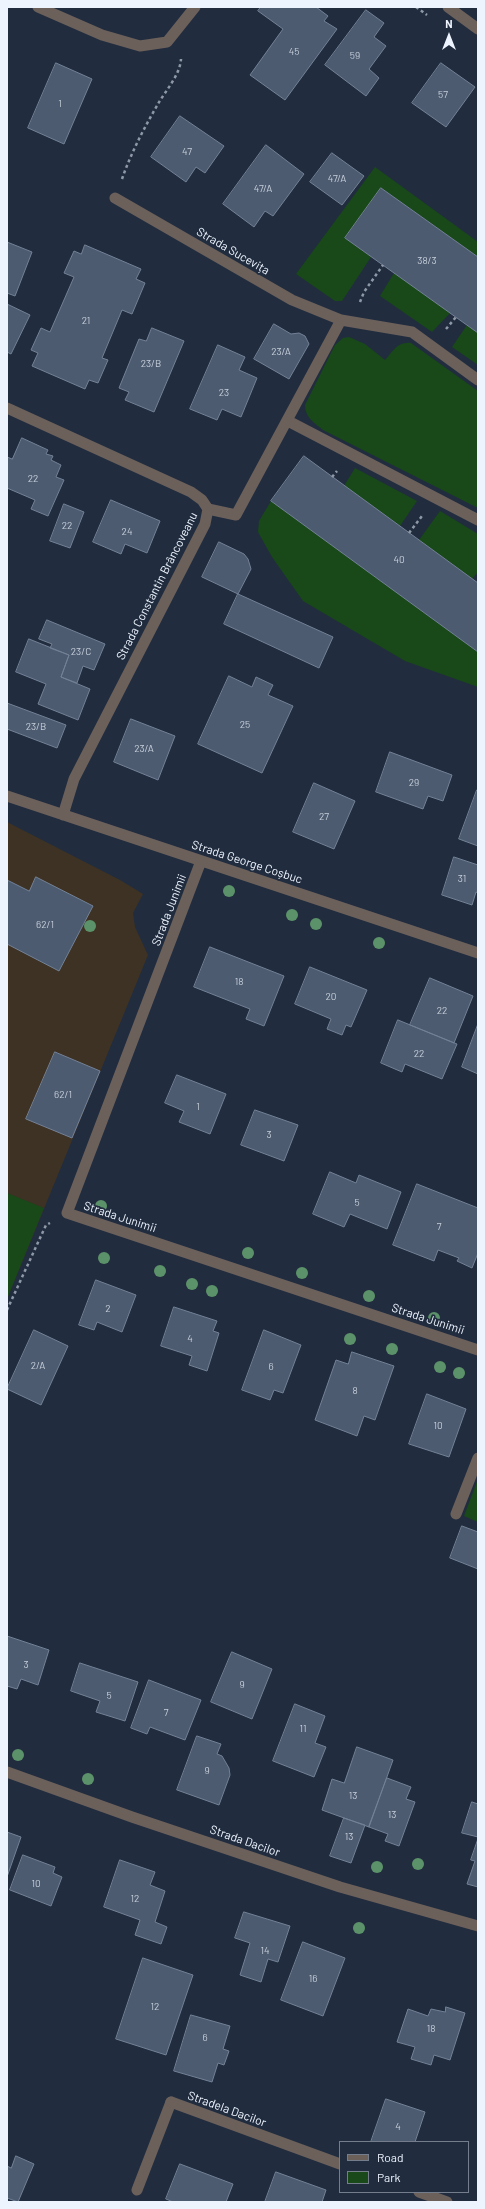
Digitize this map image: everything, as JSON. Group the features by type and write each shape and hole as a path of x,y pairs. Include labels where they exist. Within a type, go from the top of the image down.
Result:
{"street":[{"path":"38,7 102,35 140,46 167,42 184,23 195,7"},
{"path":"448,7 478,29"},
{"name":"Strada Sucevița","path":"115,198 292,300 346,321 412,332 478,380"},
{"path":"208,509 236,515 346,321"},
{"name":"Strada Constantin Brâncoveanu","path":"7,408 191,492 202,500 208,509 205,524 74,779 63,815"},
{"path":"288,421 478,520"},
{"name":"Strada George Coșbuc","path":"7,796 478,953"},
{"name":"Strada Junimii","path":"201,861 66,1213 478,1350"},
{"path":"456,1514 478,1458"},
{"name":"Strada Dacilor","path":"7,1772 132,1817 340,1887 478,1926"},
{"name":"Stradela Dacilor","path":"137,2190 171,2102 339,2164"},
{"path":"422,2193 447,2202"}],"path":[{"path":"115,198 129,161 157,105 181,67 184,23"},
{"path":"346,321 383,265"},
{"path":"7,1310 46,1226 66,1213"}],"shaded area":[{"path":"7,822 120,880 143,894 133,913 135,927 148,955 7,1299"}],"green space":[{"path":"375,167 478,242 478,257 381,188 345,238 371,257 342,301 335,301 296,274"},
{"path":"394,273 450,313 432,332 380,296"},
{"path":"467,325 478,333 478,365 452,347"},
{"path":"349,337 365,344 385,360 399,345 411,343 478,391 478,508 323,430 310,419 306,413 305,405 335,345 343,338"},
{"path":"355,468 417,501 400,526 344,486"},
{"path":"271,501 478,652 478,687 405,661 303,601 272,557 258,532 259,521"},
{"path":"440,511 478,534 478,572 472,579 419,540"},
{"path":"7,1193 44,1208 7,1299"},
{"path":"478,1479 478,1522 464,1516"}],"building":[{"path":"261,7 316,7 328,16 324,21 337,29 285,100 250,75 283,29 258,11"},
{"path":"366,10 384,23 374,37 386,46 369,69 379,78 366,96 325,65"},
{"path":"56,63 92,79 64,144 28,128"},
{"path":"441,63 475,87 446,127 412,103"},
{"path":"180,116 224,146 205,173 196,167 186,182 151,157"},
{"path":"266,145 304,174 273,216 265,211 254,227 223,204"},
{"path":"332,153 364,176 342,205 310,182"},
{"path":"381,188 478,257 478,333 345,238"},
{"path":"7,242 32,252 15,296 7,293"},
{"path":"85,245 141,269 136,279 145,283 132,314 122,310 102,358 108,360 98,383 89,380 85,389 32,366 38,353 31,350 41,328 50,332 74,277 64,273 74,251 81,254"},
{"path":"7,304 30,315 11,354 7,352"},
{"path":"274,324 291,334 299,333 305,336 309,344 289,379 254,359"},
{"path":"152,328 184,341 154,412 125,400 129,392 119,388 139,339 146,341"},
{"path":"218,345 245,357 239,370 257,378 241,417 222,409 217,420 190,409"},
{"path":"22,438 48,450 46,454 53,456 51,460 61,465 56,477 64,480 48,516 31,509 35,500 7,488 7,457 12,459"},
{"path":"304,456 478,583 478,652 271,501"},
{"path":"111,500 160,521 147,553 125,544 121,554 93,542"},
{"path":"64,504 84,512 70,548 50,541"},
{"path":"219,542 244,554 248,559 251,569 238,594 202,577"},
{"path":"238,594 333,637 319,668 224,624"},
{"path":"47,620 105,644 94,670 83,666 77,683 61,677 69,655 50,648 52,644 39,639"},
{"path":"29,639 69,655 61,677 90,689 78,720 38,704 46,684 16,672"},
{"path":"229,676 252,687 256,677 273,685 268,695 293,706 262,773 198,744"},
{"path":"7,703 66,725 57,748 7,729"},
{"path":"131,719 175,736 158,780 114,762"},
{"path":"390,752 452,775 443,801 428,796 423,809 376,792"},
{"path":"314,783 355,801 334,849 293,832"},
{"path":"478,790 478,846 459,839"},
{"path":"454,857 478,865 478,893 476,892 472,905 442,895"},
{"path":"36,877 93,906 59,971 7,944 7,880 29,891"},
{"path":"210,947 284,976 264,1026 246,1019 250,1009 194,987"},
{"path":"310,967 367,990 351,1027 346,1025 342,1035 327,1029 331,1019 295,1004"},
{"path":"430,978 473,996 454,1043 410,1025"},
{"path":"398,1020 457,1044 442,1079 405,1064 402,1072 381,1063"},
{"path":"478,1024 478,1074 462,1067"},
{"path":"55,1052 100,1071 72,1138 26,1119"},
{"path":"177,1075 226,1094 210,1134 179,1122 184,1111 165,1103"},
{"path":"255,1110 298,1125 284,1161 241,1145"},
{"path":"330,1172 356,1183 359,1175 401,1192 387,1229 350,1214 344,1227 313,1214"},
{"path":"417,1184 478,1208 478,1253 472,1268 457,1261 459,1258 438,1250 434,1261 393,1245"},
{"path":"96,1280 136,1295 122,1332 97,1322 94,1330 79,1325"},
{"path":"174,1307 217,1321 213,1331 219,1333 207,1371 189,1365 192,1356 161,1346"},
{"path":"34,1330 68,1346 41,1405 7,1389"},
{"path":"264,1330 301,1345 283,1393 274,1390 270,1400 242,1390"},
{"path":"352,1352 394,1366 375,1420 364,1416 357,1436 315,1420 336,1360 348,1364"},
{"path":"427,1394 466,1409 449,1457 409,1444"},
{"path":"462,1526 478,1532 478,1569 450,1558"},
{"path":"7,1636 49,1650 38,1685 21,1679 17,1689 7,1686"},
{"path":"232,1652 272,1669 252,1719 211,1702"},
{"path":"80,1663 138,1682 125,1721 96,1712 100,1701 71,1691"},
{"path":"149,1680 201,1700 185,1740 150,1727 147,1734 131,1728"},
{"path":"295,1704 325,1716 315,1743 326,1747 314,1777 273,1761"},
{"path":"197,1736 221,1744 217,1754 222,1756 229,1768 230,1775 219,1805 177,1790"},
{"path":"357,1747 393,1760 369,1827 322,1810 332,1779 344,1783"},
{"path":"387,1778 411,1787 406,1799 415,1802 399,1846 385,1841 388,1834 369,1827"},
{"path":"472,1802 478,1804 478,1837 462,1833"},
{"path":"344,1818 365,1825 351,1863 330,1856"},
{"path":"7,1832 21,1837 7,1877"},
{"path":"478,1839 478,1887 467,1884 475,1861 471,1860"},
{"path":"23,1855 55,1867 53,1873 62,1877 51,1906 10,1890"},
{"path":"120,1860 155,1872 150,1885 165,1891 155,1922 167,1927 161,1944 135,1935 140,1920 104,1907"},
{"path":"244,1912 290,1926 278,1962 268,1959 261,1982 240,1975 250,1943 235,1938"},
{"path":"303,1942 345,1958 323,2016 281,2000"},
{"path":"143,1958 193,1975 166,2055 116,2039"},
{"path":"446,2007 465,2013 450,2060 434,2055 431,2065 411,2059 415,2047 397,2042 408,2009 428,2016 431,2009 445,2012"},
{"path":"191,2015 230,2026 223,2049 229,2051 224,2065 218,2063 212,2082 174,2071"},
{"path":"386,2099 425,2112 415,2141 371,2141"},
{"path":"16,2156 34,2164 18,2202 7,2198 7,2166 11,2168"},
{"path":"180,2164 233,2184 226,2202 173,2202 166,2199"},
{"path":"276,2172 326,2190 322,2202 265,2202"}]}
